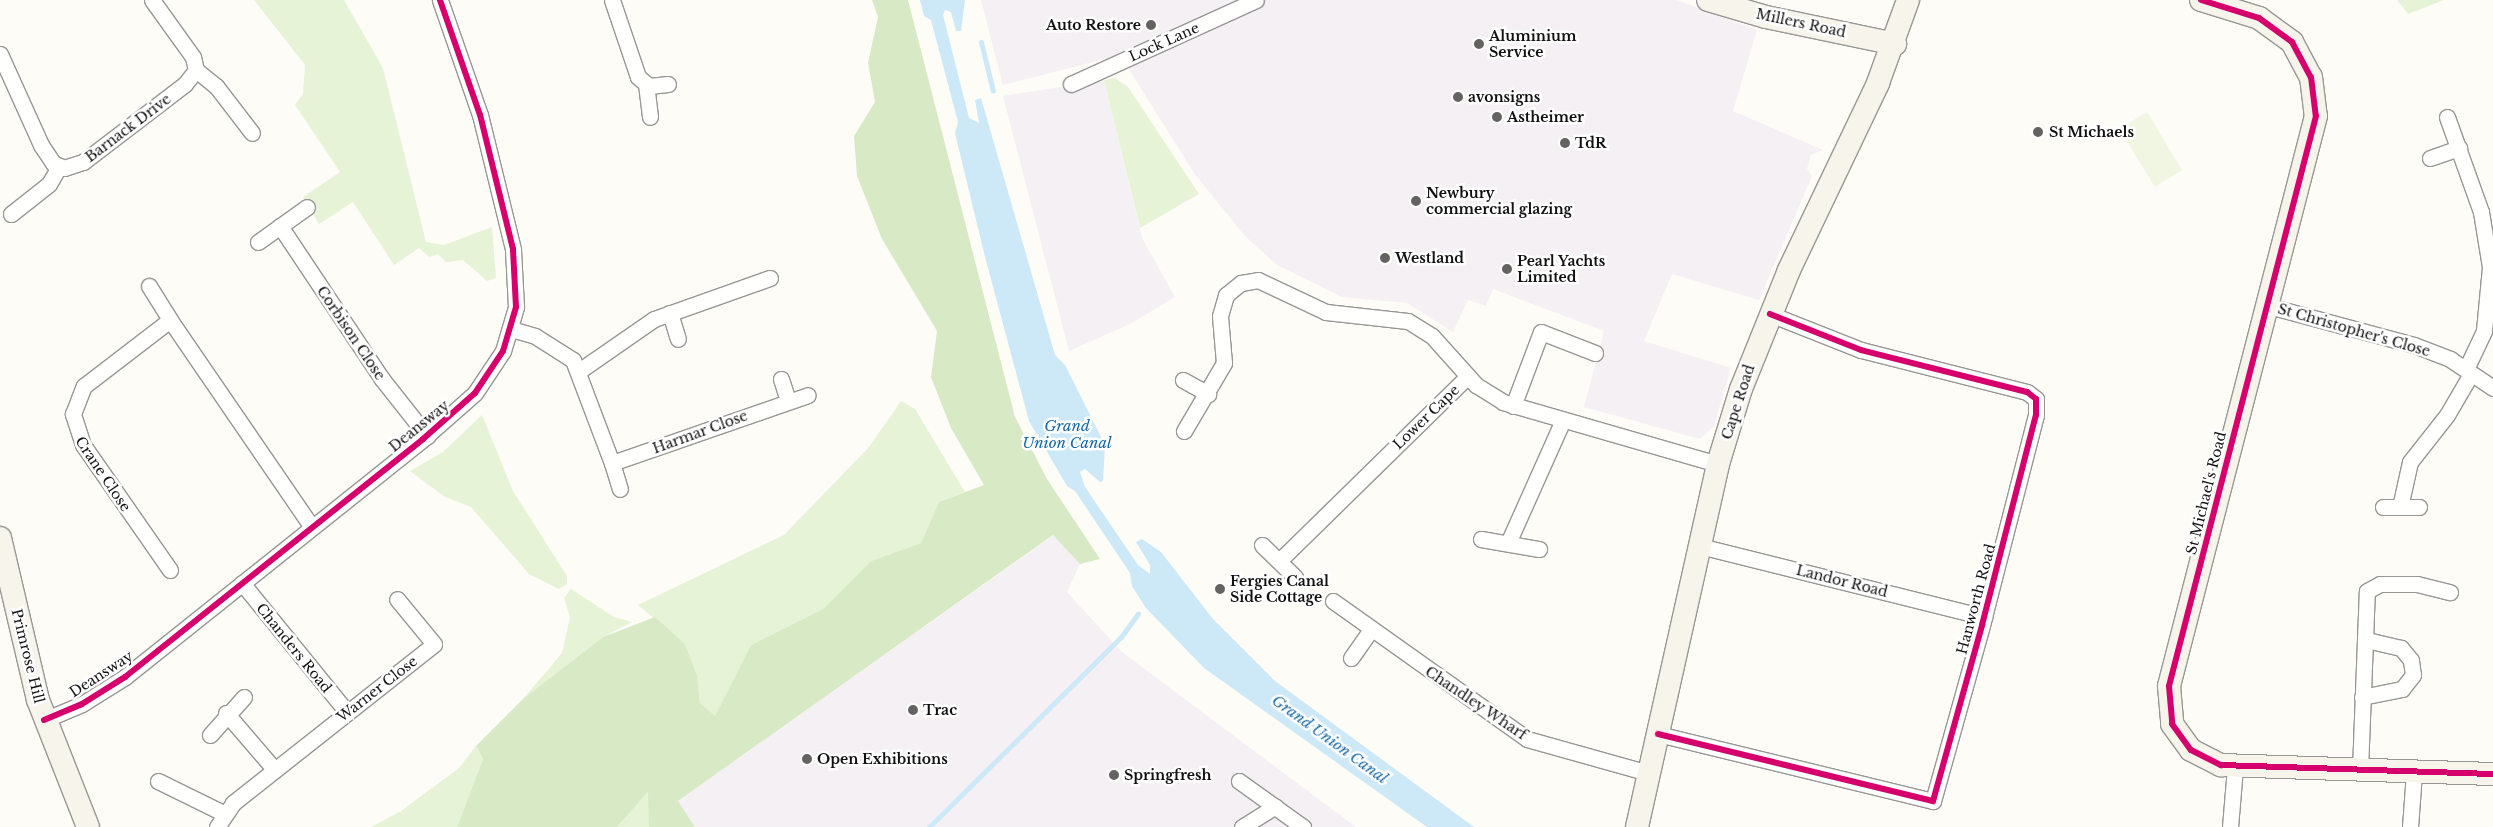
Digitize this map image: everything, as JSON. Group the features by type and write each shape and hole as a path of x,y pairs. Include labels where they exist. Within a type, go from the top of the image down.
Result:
{"street":[{"path":"152,0 193,57 196,70 216,86 252,133"},
{"name":"Deansway","path":"44,720 102,693 427,436 482,385 511,329 517,282 513,249 480,115 440,0"},
{"path":"612,0 634,72 646,84 650,117"},
{"name":"Lock Lane","path":"1071,84 1256,0"},
{"name":"Millers Road","path":"1708,0 1766,18 1895,44"},
{"name":"Cape Road","path":"1637,827 1718,464 1770,314 1895,44 1908,0"},
{"name":"St Michael's Road","path":"2202,0 2245,12 2282,33 2304,57 2315,89 2314,128 2168,699 2172,724 2184,743 2210,762 2235,767 2493,774"},
{"path":"0,54 41,145 60,167 50,184 11,214"},
{"name":"Barnack Drive","path":"60,167 83,162 185,84 196,70"},
{"path":"646,84 668,84"},
{"path":"2400,507 2410,462 2447,415 2484,331 2490,266 2481,212 2448,117"},
{"path":"2430,158 2459,148"},
{"path":"258,242 307,207"},
{"name":"Corbison Close","path":"280,226 382,379 427,436"},
{"path":"579,371 645,324 670,313 770,278"},
{"path":"1184,431 1208,394 1224,363 1222,302 1231,289 1251,280 1268,282 1341,316 1380,315 1408,321 1432,336 1467,377"},
{"path":"149,286 170,320 312,527"},
{"name":"St Christopher's Close","path":"2269,306 2414,345 2468,371 2493,388"},
{"path":"670,313 678,339"},
{"name":"Hanworth Road","path":"1658,734 1933,801 1984,617 2034,424 2036,399 2027,392 1861,350 1770,314"},
{"name":"Crane Close","path":"170,320 84,386 72,414 83,445 170,570"},
{"path":"511,329 535,336 563,352 579,371 620,489"},
{"path":"1513,406 1541,332 1595,353"},
{"name":"Lower Cape","path":"1279,561 1467,377 1493,398 1513,406 1718,464"},
{"path":"781,379 788,400"},
{"path":"1183,380 1208,394"},
{"name":"Harmar Close","path":"612,463 788,400 808,395"},
{"path":"1508,543 1563,420"},
{"path":"2383,506 2419,508"},
{"name":"Primrose Hill","path":"0,538 44,720 88,827"},
{"path":"1481,539 1539,550"},
{"path":"1262,545 1295,577"},
{"name":"Landor Road","path":"1700,546 1984,617"},
{"name":"Chanders Road","path":"242,584 347,712"},
{"path":"2360,770 2365,640 2364,597 2371,587 2417,584 2450,592"},
{"name":"Warner Close","path":"158,781 220,820 274,770 434,644 397,599"},
{"name":"Chandley Wharf","path":"1333,601 1527,739 1649,773"},
{"path":"1351,658 1371,629"},
{"path":"2362,697 2402,690 2413,675 2411,660 2401,648 2365,640"},
{"path":"210,735 226,713 244,697"},
{"path":"226,713 274,770"},
{"path":"2230,827 2235,767"},
{"path":"2410,827 2414,772"},
{"path":"1239,781 1304,827"},
{"path":"1242,827 1275,806"}],"shaded area":[{"path":"981,0 1677,0 1757,30 1733,111 1823,150 1811,155 1807,169 1812,176 1759,300 1672,274 1644,341 1731,368 1714,426 1700,439 1584,407 1604,331 1493,289 1486,306 1468,300 1453,332 1407,303 1342,297 1277,265 1244,235 1194,173 1120,55 1003,85"},
{"path":"1104,80 1142,238 1175,297 1130,324 1069,351 1003,96"},
{"path":"1054,535 1080,564 1067,592 1122,652 1356,827 695,827 678,801"}],"green space":[{"path":"254,0 344,0 383,68 426,242 444,245 492,227 496,278 487,281 463,260 446,262 438,254 429,257 419,248 394,265 353,202 319,224 303,197 340,172 295,105 303,94 305,65"},
{"path":"872,0 908,0 1015,417 1047,479 1100,559 1080,564 1053,535 678,801 695,827 649,827 648,792 617,827 457,827 483,759 476,746 523,699 603,637 655,617 685,644 697,675 700,703 715,716 751,645 823,609 871,561 921,543 939,502 984,485 951,428 931,377 937,331 882,239 857,176 854,136 875,102 868,63 878,17"},
{"path":"2397,0 2444,0 2408,14"},
{"path":"1115,78 1128,87 1199,194 1140,228 1104,80"},
{"path":"2147,112 2182,170 2155,187 2119,129"},
{"path":"901,401 915,409 965,492 939,502 921,543 871,561 823,609 751,645 715,717 700,703 697,675 685,644 638,605 784,535 869,447"},
{"path":"482,415 513,491 567,576 567,584 559,589 529,574 471,507 445,497 410,471 443,452"},
{"path":"571,589 614,617 632,622 603,637 523,699 562,653 570,617 564,598"},
{"path":"476,746 483,759 457,827 371,827 401,811 459,768"},
{"path":"649,791 649,827 617,827"}],"water":[{"name":"Grand Union Canal","path":"920,0 965,0 961,31 956,31 951,12 945,10 943,15 969,118 979,123 975,100 981,98 1055,355 1065,365 1105,445 1103,481 1100,482 1085,469 1080,472 1085,487 1138,565 1150,574 1150,565 1136,542 1142,539 1161,552 1213,619 1275,681 1474,827 1427,827 1204,668 1146,608 1132,586 1130,573 1075,491 1067,486 1029,421 984,253 955,133 958,122 931,20 924,16"}],"waterway":[{"path":"981,42 993,91"},
{"path":"929,827 1121,637 1138,614"}],"cycle path":[{"path":"44,720 82,704 125,677 423,439 475,393 503,351 516,307 513,249 480,115 440,0"},
{"path":"2201,0 2259,18 2292,42 2311,77 2316,116 2169,686 2172,724 2191,750 2221,765 2493,774"},
{"path":"1658,734 1933,801 1982,625 2036,415 2036,399 2027,392 1861,350 1770,314"}],"place":[{"name":"Auto Restore","path":"1151,25"},
{"name":"Aluminium Service","path":"1479,44"},
{"name":"avonsigns","path":"1458,97"},
{"name":"Astheimer","path":"1497,117"},
{"name":"St Michaels","path":"2038,132"},
{"name":"TdR","path":"1565,143"},
{"name":"Newbury commercial glazing","path":"1416,201"},
{"name":"Westland","path":"1385,258"},
{"name":"Pearl Yachts Limited","path":"1507,269"},
{"name":"Fergies Canal Side Cottage","path":"1220,589"},
{"name":"Trac","path":"913,710"},
{"name":"Open Exhibitions","path":"807,759"},
{"name":"Springfresh","path":"1114,775"}]}
